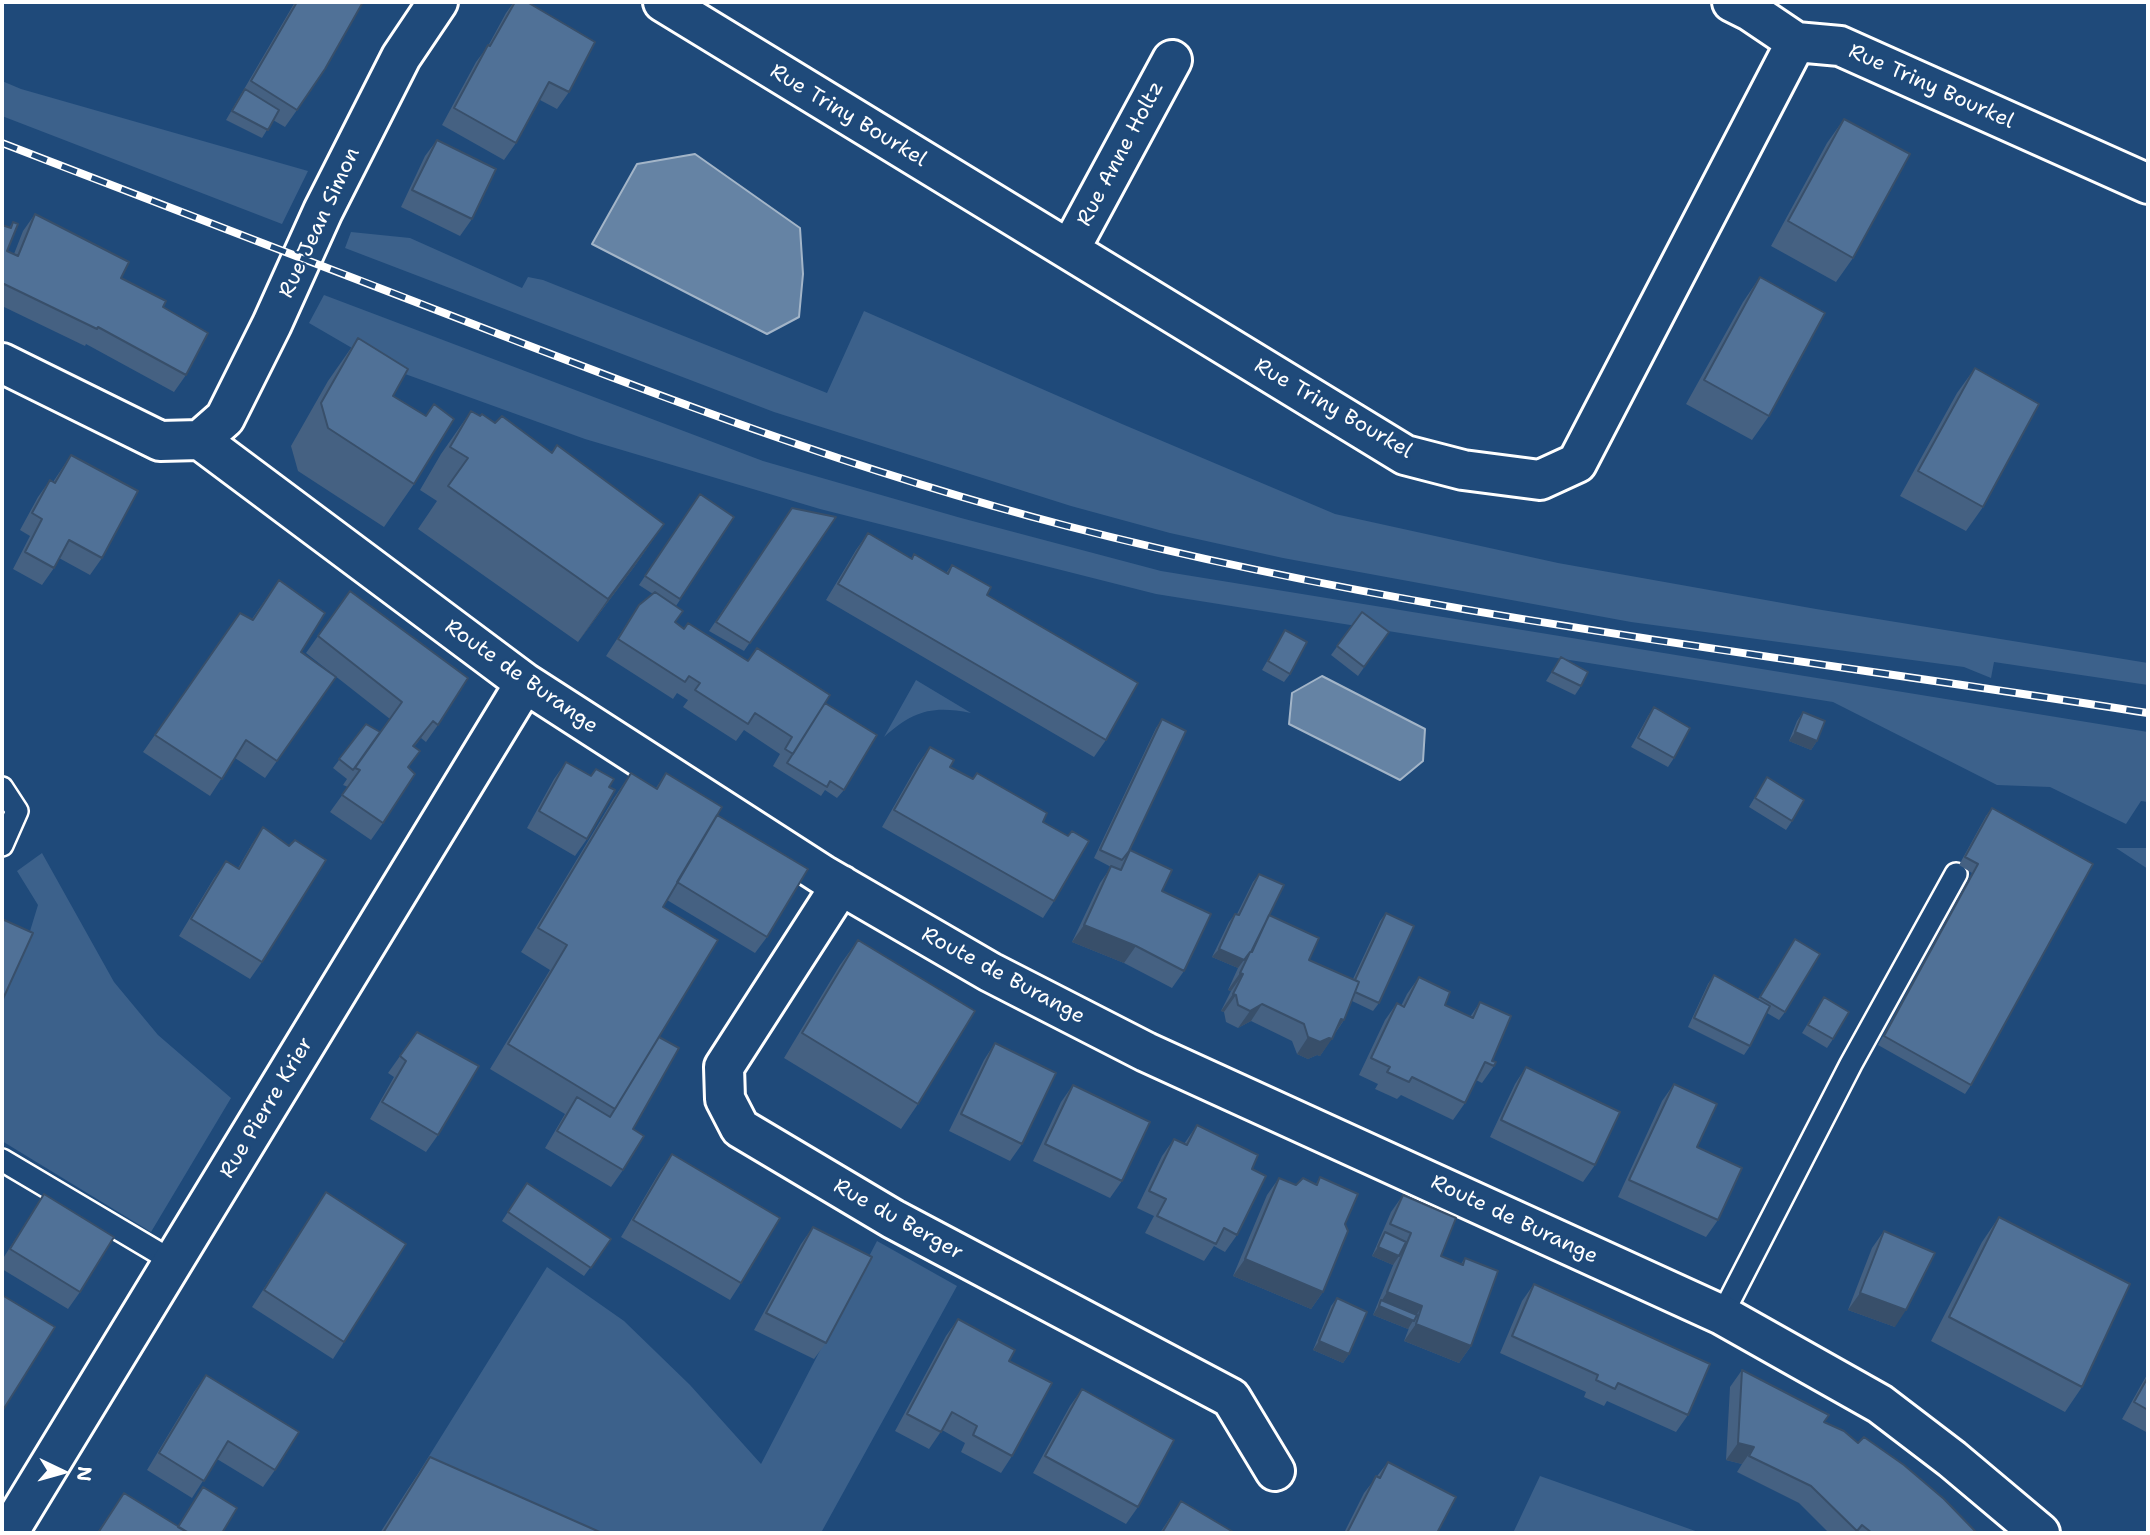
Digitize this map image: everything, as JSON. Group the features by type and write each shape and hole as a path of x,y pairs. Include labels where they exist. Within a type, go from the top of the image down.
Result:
{"street":[{"name":"Rue Jean Simon","path":"200,440 225,418 272,324 323,211 401,57 438,2"},
{"name":"Rue Triny Bourkel","path":"663,2 1405,455 1463,470 1540,480 1577,463 1587,446 1796,42 1840,46 2148,184"},
{"path":"1732,2 1751,11 1796,42"},
{"name":"Rue Anne Holtz","path":"1070,249 1172,60"},
{"path":"2,363 160,441 200,440"},
{"name":"Route de Burange","path":"200,440 525,683 841,885 990,972 1146,1052 1722,1315 1880,1404 2040,1533"},
{"name":"Rue Pierre Krier","path":"8,1533 525,683"},
{"name":"Rue du Berger","path":"841,885 724,1067 724,1099 740,1128 893,1219 1231,1398 1275,1471"}],"lane":[{"path":"2,788 17,811 2,845"},
{"path":"1722,1315 1851,1064 1956,873"},
{"path":"2,1160 174,1262"}],"shaded area":[{"path":"2,81 21,89 308,171 282,224 2,116"},
{"path":"695,154 800,228 803,274 799,317 767,334 592,244 637,164"},
{"path":"351,232 410,238 522,288 528,277 543,280 827,393 864,311 1335,514 1558,563 1816,609 2148,663 2148,685 1994,662 1991,678 1964,667 1631,622 1283,558 1170,533 1071,506 774,412 345,248"},
{"path":"324,295 763,461 961,518 1161,571 2148,732 2148,802 2141,801 2126,824 2050,787 1997,785 1833,702 1156,594 820,509 585,439 383,366 309,323"},
{"path":"1322,676 1425,729 1423,761 1400,780 1289,724 1292,693"},
{"path":"916,680 971,713 945,710 924,712 904,721 884,737"},
{"path":"2116,848 2148,848 2148,869"},
{"path":"42,853 114,982 158,1035 231,1098 151,1232 2,1141 2,997 27,941 38,905 17,871"},
{"path":"877,1241 957,1286 822,1531 824,1533 381,1533 547,1267 624,1321 690,1385 761,1464"},
{"path":"1540,1476 1701,1533 1513,1533"}],"building":[{"path":"297,2 363,2 325,69 297,110 251,81"},
{"path":"515,2 527,2 595,42 569,92 549,82 516,143 454,108"},
{"path":"245,89 279,110 268,130 232,111"},
{"path":"1844,119 1910,154 1853,258 1788,221"},
{"path":"437,140 496,169 472,219 412,190"},
{"path":"35,214 129,262 121,278 166,301 163,307 208,333 186,375 98,327 97,329 2,283 2,225 11,228 13,222 18,224 7,251 18,256"},
{"path":"1760,277 1825,313 1769,416 1704,380"},
{"path":"358,338 408,369 393,396 426,416 434,404 454,419 414,484 328,428 321,403"},
{"path":"1975,368 2039,404 1983,507 1918,471"},
{"path":"471,411 480,416 482,414 495,423 502,416 552,453 557,445 664,524 608,599 448,486 468,458 450,447"},
{"path":"71,455 138,491 102,558 69,540 54,568 25,552 42,519 32,513 50,480 55,483"},
{"path":"700,494 734,517 680,599 645,576"},
{"path":"792,508 836,517 750,643 716,622"},
{"path":"868,533 912,559 914,554 948,574 952,565 991,587 987,595 1138,683 1106,740 838,584"},
{"path":"279,580 325,613 301,652 336,677 277,761 246,740 222,779 155,735 240,613 253,620"},
{"path":"350,591 468,678 438,725 433,721 413,746 420,751 408,767 415,774 383,823 342,795 360,770 355,768 402,702 318,636"},
{"path":"655,592 683,611 675,622 684,629 688,623 748,661 757,648 830,695 793,754 785,749 792,737 755,713 748,724 695,690 700,683 689,676 685,682 618,639 639,605"},
{"path":"1362,612 1389,632 1364,667 1337,646"},
{"path":"1285,630 1307,642 1290,674 1268,661"},
{"path":"1561,657 1588,672 1581,686 1552,672"},
{"path":"825,703 877,735 844,790 830,781 827,787 787,763"},
{"path":"1654,707 1690,728 1674,758 1638,738"},
{"path":"1803,712 1825,721 1817,741 1795,732"},
{"path":"1162,719 1186,731 1129,851 1122,860 1100,850"},
{"path":"366,724 380,732 353,770 339,759"},
{"path":"930,747 954,760 950,767 973,779 977,773 1047,813 1043,822 1068,836 1072,831 1089,841 1054,901 894,810"},
{"path":"566,762 591,776 596,769 614,779 609,787 615,790 587,839 539,811"},
{"path":"631,773 657,789 666,773 722,807 663,907 718,940 615,1109 508,1044 567,945 538,928"},
{"path":"1767,777 1804,800 1792,821 1755,798"},
{"path":"1992,808 2093,864 1971,1085 1884,1036 1978,864 1965,857"},
{"path":"717,815 808,869 767,937 677,882"},
{"path":"263,827 289,846 295,840 326,860 262,962 191,919 226,861 239,869"},
{"path":"1130,850 1172,870 1162,891 1211,914 1184,971 1136,946 1084,925 1111,866 1121,870"},
{"path":"1259,874 1284,885 1251,952 1244,960 1219,949 1235,914 1239,915"},
{"path":"1386,913 1414,926 1379,1003 1355,992 1359,982 1355,980"},
{"path":"1269,915 1319,938 1309,960 1359,982 1344,1020 1341,1019 1332,1039 1320,1042 1308,1037 1304,1024 1262,1004 1250,1011 1238,1005 1236,995 1233,994 1243,974 1240,973"},
{"path":"2,919 33,933 2,1001"},
{"path":"1795,939 1820,954 1785,1012 1760,997"},
{"path":"858,940 975,1011 918,1104 802,1033"},
{"path":"1714,975 1770,1006 1750,1046 1694,1018"},
{"path":"1419,977 1450,992 1445,1005 1473,1018 1480,1002 1511,1016 1492,1061 1496,1062 1494,1066 1485,1062 1465,1103 1412,1077 1409,1082 1387,1072 1390,1067 1371,1058 1397,1003 1404,1007"},
{"path":"1824,997 1849,1012 1833,1039 1808,1025"},
{"path":"417,1032 479,1066 438,1135 382,1102 406,1061 400,1056"},
{"path":"659,1037 679,1048 633,1129 644,1136 623,1170 557,1131 577,1097 610,1117"},
{"path":"995,1043 1056,1073 1022,1144 961,1114"},
{"path":"1526,1067 1620,1112 1595,1165 1501,1120"},
{"path":"1674,1084 1717,1104 1697,1147 1742,1168 1718,1220 1629,1180"},
{"path":"1073,1085 1150,1122 1122,1181 1045,1144"},
{"path":"1197,1125 1258,1155 1252,1169 1266,1176 1237,1235 1224,1228 1216,1244 1157,1216 1166,1199 1149,1191 1174,1139 1187,1145"},
{"path":"672,1154 780,1218 741,1283 633,1220"},
{"path":"1320,1177 1358,1194 1345,1224 1348,1231 1323,1292 1245,1259 1279,1178 1296,1185 1303,1178 1317,1185"},
{"path":"527,1183 611,1239 591,1268 508,1212"},
{"path":"326,1192 406,1244 344,1342 264,1290"},
{"path":"44,1194 114,1237 80,1292 10,1249"},
{"path":"1403,1195 1456,1218 1441,1256 1463,1265 1465,1258 1498,1271 1471,1346 1416,1324 1422,1306 1387,1292 1411,1233 1390,1224"},
{"path":"1999,1217 2130,1284 2082,1387 1949,1317"},
{"path":"813,1227 872,1257 826,1343 766,1313"},
{"path":"1884,1231 1935,1253 1906,1310 1860,1293"},
{"path":"1385,1232 1406,1242 1399,1256 1378,1247"},
{"path":"1534,1284 1710,1364 1688,1415 1618,1383 1615,1389 1596,1380 1598,1375 1512,1336"},
{"path":"2,1295 55,1327 3,1410 2,1409"},
{"path":"1337,1298 1367,1312 1349,1354 1319,1341"},
{"path":"1381,1300 1417,1315 1414,1321 1379,1306"},
{"path":"958,1319 1015,1350 1009,1361 1052,1383 1012,1456 973,1435 977,1426 952,1412 941,1432 907,1414"},
{"path":"1742,1370 1829,1415 1824,1422 1844,1431 1858,1443 1864,1437 1904,1465 1944,1499 1974,1533 1872,1533 1862,1525 1857,1531 1811,1486 1749,1456 1754,1447 1738,1443"},
{"path":"206,1375 299,1432 275,1470 228,1441 204,1481 159,1453"},
{"path":"2148,1377 2148,1410 2134,1402"},
{"path":"1082,1389 1174,1440 1138,1507 1045,1456"},
{"path":"430,1457 602,1533 383,1533"},
{"path":"1388,1462 1456,1497 1437,1533 1347,1533 1376,1476 1380,1478"},
{"path":"203,1487 237,1508 222,1533 189,1533 178,1527"},
{"path":"124,1493 189,1533 98,1533"},
{"path":"1181,1501 1235,1533 1162,1533"}],"railway":[{"path":"2,143 756,430 911,481 1067,526 1200,558 1469,610 2148,713"}]}
